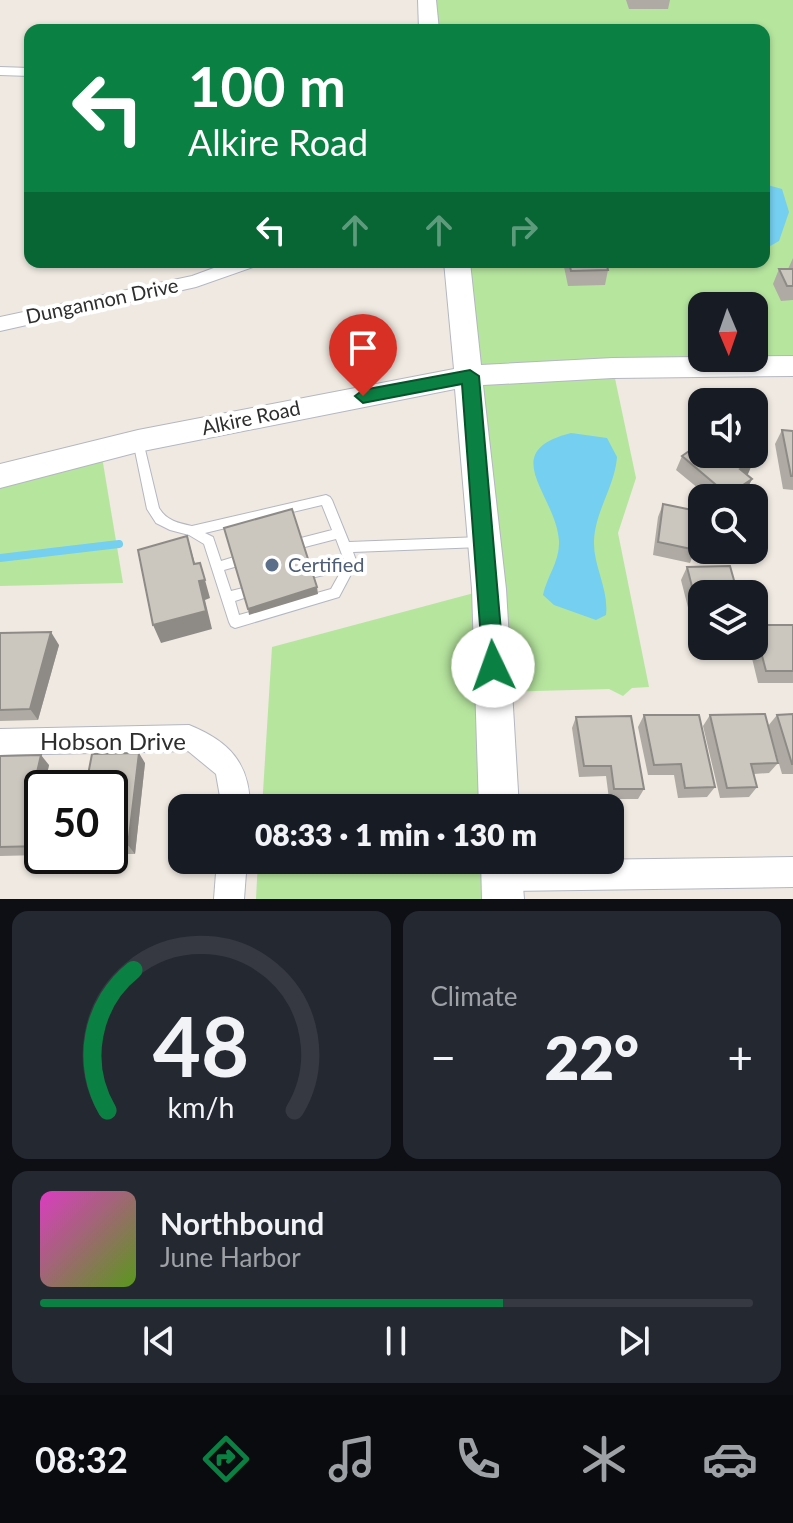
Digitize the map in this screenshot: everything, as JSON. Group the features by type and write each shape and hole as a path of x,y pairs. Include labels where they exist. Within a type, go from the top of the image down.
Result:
{"main road":[{"path":"427,0 429,24"},
{"path":"458,268 485,542 498,794"},
{"name":"Alkire Road","path":"0,476 138,441 470,376 613,368 793,366"}],"street":[{"path":"0,71 24,72"},
{"name":"Dungannon Drive","path":"0,324 196,281 232,268"},
{"name":"Hobson Drive","path":"0,742 189,738 222,757 233,770 235,794"},
{"path":"502,878 793,872"},
{"path":"229,899 231,874"}],"lane":[{"path":"138,441 153,509 160,520 192,531 209,541 235,622 335,593 351,563 326,500 192,531"},
{"path":"301,543 340,533"},
{"path":"345,547 485,542"},
{"path":"217,567 234,562"},
{"path":"311,573 351,563"},
{"path":"228,598 243,593"}],"green space":[{"path":"431,0 793,0 793,366 768,366 768,292 688,292 688,368 613,369 636,478 618,533 649,687 632,688 623,696 609,689 495,692 499,794 263,794 272,647 489,589 459,268 770,268 770,24 433,24"},
{"path":"101,451 123,583 0,586 0,476"},
{"path":"257,874 502,874 503,899 256,899"}],"water":[{"path":"770,186 782,189 789,212 779,241 770,246"},
{"path":"571,433 607,438 617,457 595,530 594,550 606,605 606,615 596,620 554,605 543,595 559,541 556,524 533,463 537,451 549,441"}],"building":[{"path":"570,268 608,270 571,271"},
{"path":"779,269 793,269 793,286 787,286"},
{"path":"782,430 793,431 793,476 791,476"},
{"path":"696,468 742,468 752,479 744,484 715,484"},
{"path":"663,504 688,509 688,548 658,542"},
{"path":"292,509 317,587 248,609 224,528"},
{"path":"187,536 194,564 200,563 205,580 199,581 206,611 153,625 138,550"},
{"path":"730,566 734,580 690,580 687,567"},
{"path":"768,625 793,625 793,671 766,671 763,660 768,660"},
{"path":"51,632 30,709 0,710 0,633"},
{"path":"765,714 778,763 751,764 757,787 727,788 710,715"},
{"path":"793,714 793,764 792,764 777,715"},
{"path":"644,715 699,715 715,787 685,788 681,764 654,765"},
{"path":"631,716 644,789 614,789 611,766 584,766 576,717"},
{"path":"139,753 128,845 128,770 89,770 92,754"},
{"path":"41,755 38,770 24,770 24,846 0,847 0,756"}],"waterway":[{"path":"0,558 119,544"}],"place":[{"name":"Certified","path":"272,565"}],"route":[{"path":"363,396 470,376 493,666"}]}
